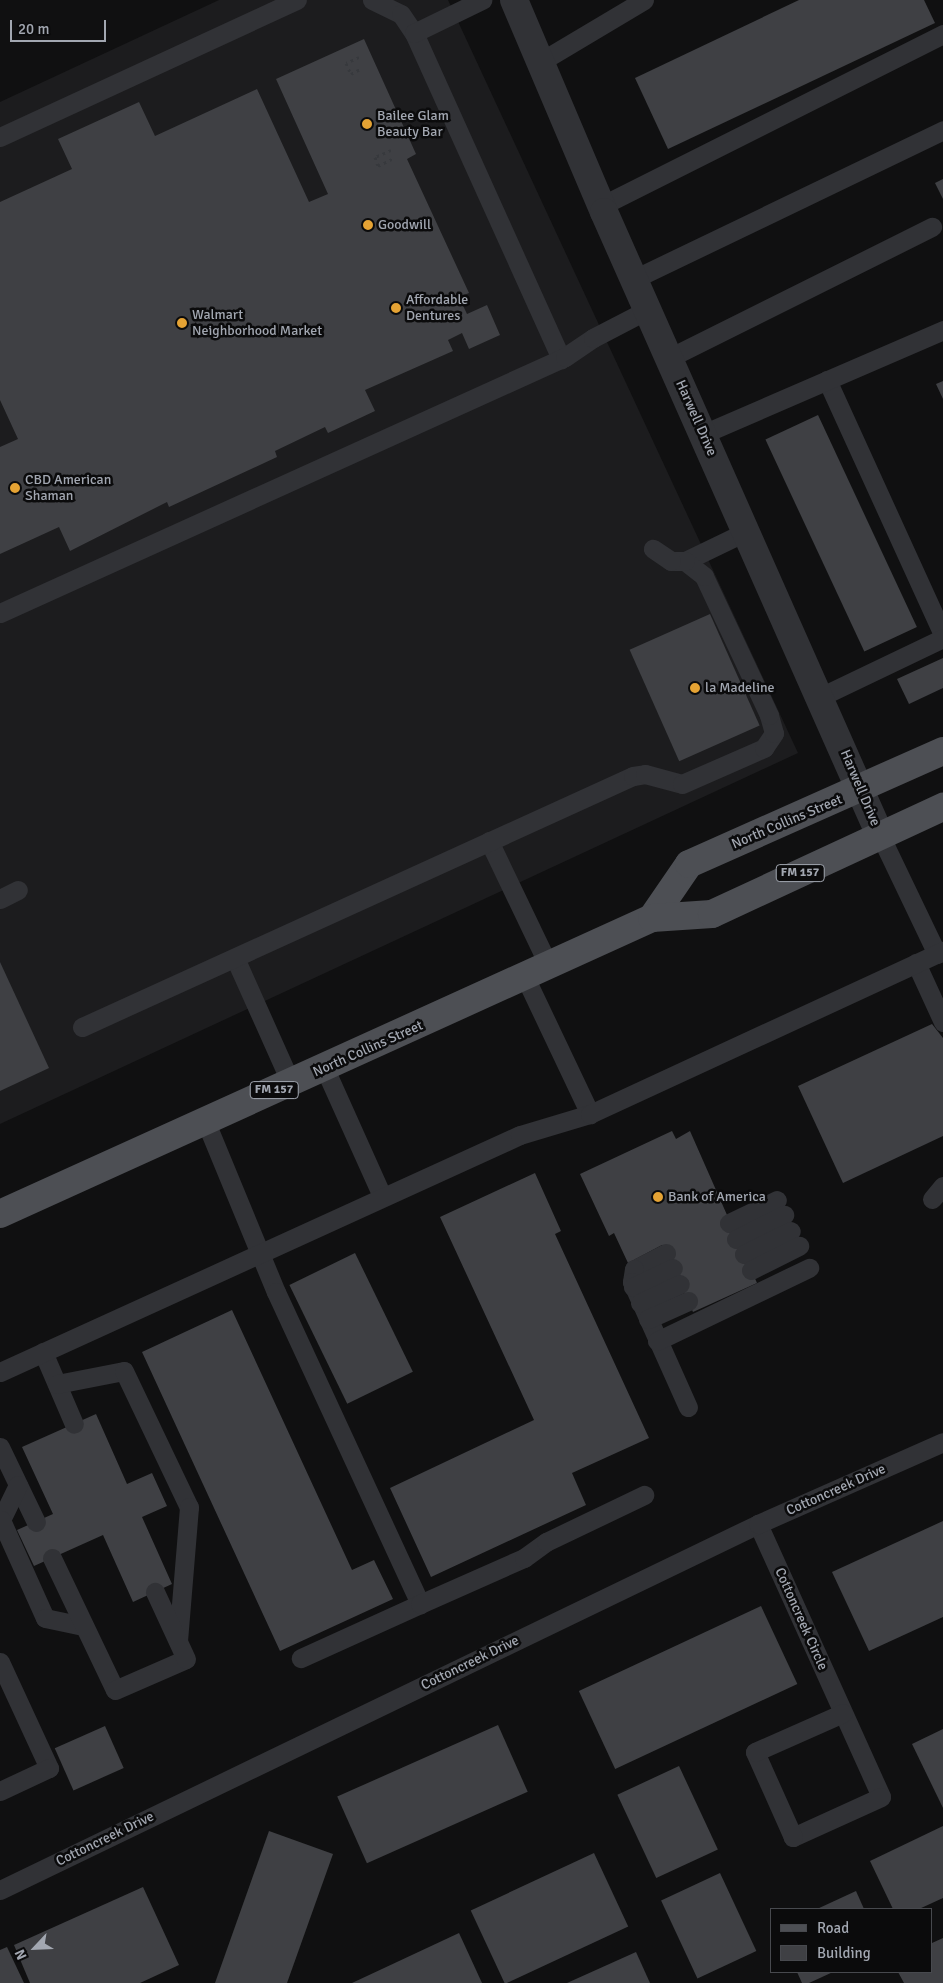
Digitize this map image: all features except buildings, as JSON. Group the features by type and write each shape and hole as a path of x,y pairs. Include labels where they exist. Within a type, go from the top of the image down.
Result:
{"main road":[{"name":"North Collins Street","path":"652,918 689,864 943,752"},
{"name":"North Collins Street","path":"0,1214 205,1120 325,1069 652,918 712,914 943,807"}],"street":[{"name":"Harwell Drive","path":"514,0 601,206 862,789 880,835"}],"lane":[{"path":"0,137 298,0"},
{"path":"372,0 401,14 414,33 561,359"},
{"path":"414,33 482,0"},
{"path":"540,62 644,0"},
{"path":"601,206 943,34"},
{"path":"634,279 943,130"},
{"path":"669,358 932,227"},
{"path":"0,613 561,359 647,310"},
{"path":"703,434 943,330"},
{"path":"820,696 943,636 827,380"},
{"path":"653,549 671,561 685,561 747,532"},
{"path":"82,1028 633,776 644,774 682,784 764,748 772,740 774,733 769,715 704,576 685,561"},
{"path":"1,1369 261,1254 382,1196 520,1135 590,1114 940,952 880,835"},
{"path":"489,841 590,1114"},
{"path":"0,899 18,890"},
{"path":"236,958 291,1083"},
{"path":"916,963 943,1022"},
{"path":"325,1069 382,1196"},
{"path":"205,1120 261,1254 420,1604"},
{"path":"788,1223 740,1246 788,1223"},
{"path":"658,1341 809,1268"},
{"path":"640,1303 677,1276 634,1269 640,1303 688,1407"},
{"path":"43,1352 74,1424"},
{"path":"57,1384 124,1371 188,1507 178,1641"},
{"name":"Cottoncreek Drive","path":"0,1890 758,1524 943,1442"},
{"path":"0,1448 36,1522"},
{"path":"18,1486 1,1520 45,1618 84,1626"},
{"path":"301,1658 524,1558 546,1542 644,1495"},
{"name":"Cottoncreek Circle","path":"758,1524 881,1796 793,1836 755,1752 843,1713"},
{"path":"52,1558 115,1690 186,1659 155,1592"},
{"path":"0,1662 49,1768 0,1791"}],"path":[{"path":"359,57 346,63 351,74 360,69"},
{"path":"391,150 375,157 378,166 392,159"}],"shaded area":[{"path":"219,0 448,0 798,753 0,1124 0,102"}],"place":[{"name":"Bailee Glam Beauty Bar","path":"367,124"},
{"name":"Goodwill","path":"368,225"},
{"name":"Affordable Dentures","path":"396,308"},
{"name":"Walmart Neighborhood Market","path":"182,323"},
{"name":"CBD American Shaman","path":"15,488"},
{"name":"la Madeline","path":"695,688"},
{"name":"Bank of America","path":"658,1197"}]}
